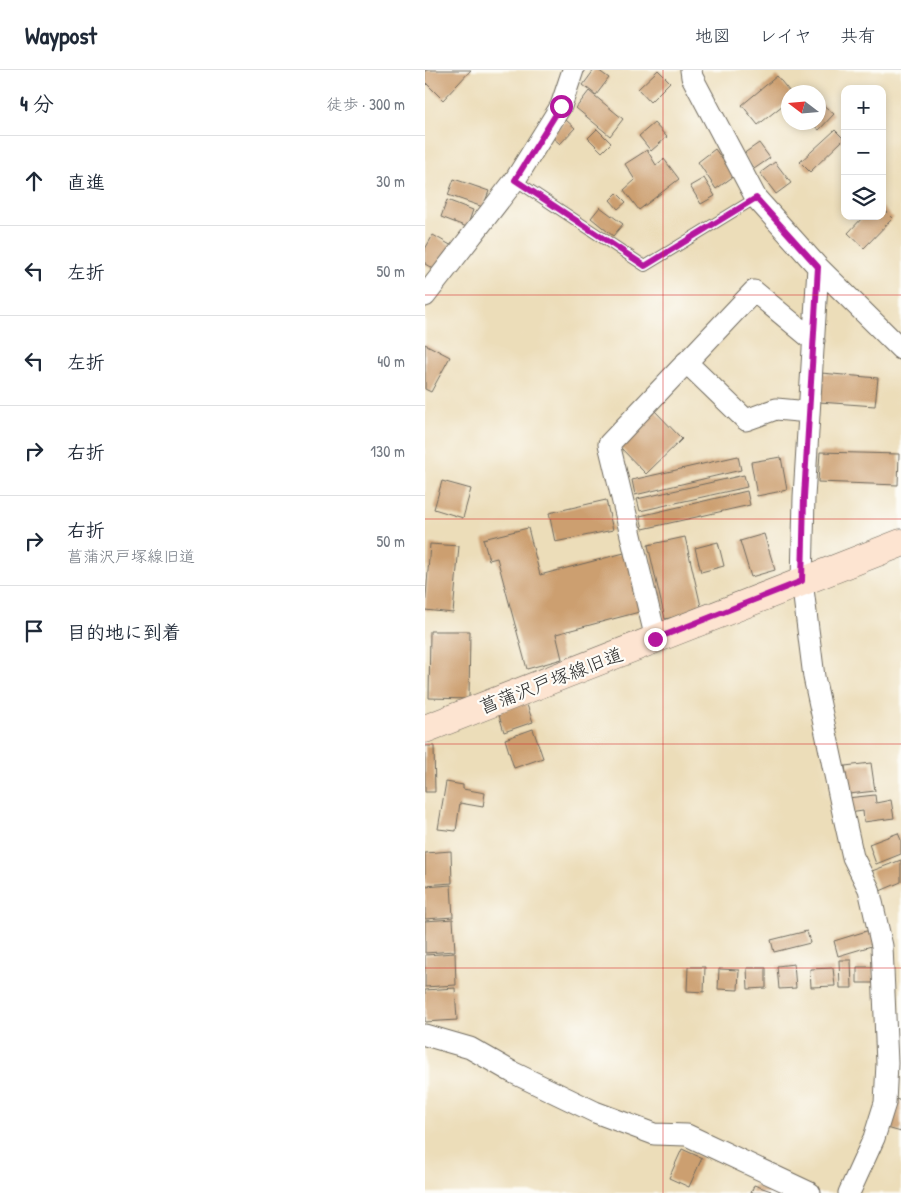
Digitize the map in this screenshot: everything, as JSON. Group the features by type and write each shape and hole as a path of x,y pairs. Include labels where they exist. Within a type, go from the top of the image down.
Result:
{"street":[{"path":"425,296 515,180 561,106 573,70"},
{"path":"691,70 692,77 756,198 818,267 901,349"},
{"path":"818,267 804,497 802,581 813,677 853,857 869,889 882,946 887,1063 885,1103 874,1138 849,1193"},
{"path":"655,639 609,444 754,291 814,341"},
{"path":"686,362 746,420 777,409 809,412"},
{"name":"菖蒲沢戸塚線旧道","path":"425,729 901,543"},
{"path":"425,1035 470,1048 513,1072 595,1112 654,1134 687,1135 810,1193"}],"lane":[{"path":"515,180 645,266 756,198"}],"building":[{"path":"425,70 471,70 443,100 425,82"},
{"path":"594,70 598,70 609,78 596,95 583,85"},
{"path":"658,70 670,82 650,102 638,89"},
{"path":"777,76 784,85 781,85 781,107 758,125 742,105"},
{"path":"589,91 623,119 610,136 576,108"},
{"path":"826,107 834,114 826,123"},
{"path":"566,120 575,128 560,144 551,136"},
{"path":"654,123 667,137 651,151 639,136"},
{"path":"597,129 611,143 602,152 588,138"},
{"path":"835,130 841,136 841,142 810,172 800,162"},
{"path":"759,143 770,158 754,169 743,154"},
{"path":"715,149 734,176 716,189 698,162"},
{"path":"647,150 656,165 664,159 679,179 639,210 624,190 635,180 625,164"},
{"path":"775,162 791,183 776,194 760,173"},
{"path":"704,178 715,196 701,204 690,186"},
{"path":"454,179 489,191 483,207 448,195"},
{"path":"617,193 626,202 618,209 610,200"},
{"path":"447,200 473,210 467,227 441,217"},
{"path":"600,207 623,224 613,236 591,218"},
{"path":"886,211 893,218 864,248 848,233 860,220 886,220"},
{"path":"433,235 452,246 437,271 425,264 425,249"},
{"path":"425,344 450,357 431,392 425,389"},
{"path":"821,373 878,378 875,406 819,402"},
{"path":"654,410 682,439 646,474 618,445"},
{"path":"820,452 899,454 898,485 818,482"},
{"path":"738,456 741,470 635,495 632,480"},
{"path":"781,457 787,490 757,496 751,462"},
{"path":"744,475 747,487 640,511 637,499"},
{"path":"442,481 471,489 463,518 434,509"},
{"path":"747,491 750,505 643,529 640,516"},
{"path":"606,500 613,530 555,542 549,513"},
{"path":"528,528 540,575 628,552 643,611 556,634 562,659 527,669 497,558 489,560 483,539"},
{"path":"764,534 775,570 751,577 740,541"},
{"path":"685,537 702,611 665,619 648,545"},
{"path":"718,542 724,566 701,572 695,548"},
{"path":"430,544 459,546 453,613 425,610"},
{"path":"430,631 470,631 469,699 429,698"},
{"path":"526,702 533,722 504,732 498,712"},
{"path":"533,729 543,758 514,768 505,739"},
{"path":"425,746 434,746 435,792 425,792"},
{"path":"871,763 875,791 849,794 845,766"},
{"path":"446,782 463,785 463,789 485,793 483,807 460,803 456,831 438,829"},
{"path":"875,795 876,803 891,800 894,818 864,822 863,811 849,813 847,798"},
{"path":"898,833 901,840 901,854 876,864 869,844"},
{"path":"451,851 452,883 425,885 425,853"},
{"path":"901,860 901,882 880,891 872,871"},
{"path":"451,885 453,917 425,919 425,887"},
{"path":"453,919 455,951 425,953 425,921"},
{"path":"873,929 878,944 838,956 834,941"},
{"path":"807,931 810,943 774,952 771,940"},
{"path":"455,953 456,985 425,987 425,955"},
{"path":"839,960 851,960 852,988 840,988"},
{"path":"794,964 796,988 779,989 777,966"},
{"path":"688,967 705,967 704,992 687,991"},
{"path":"857,967 873,967 873,983 857,983"},
{"path":"747,968 766,968 766,988 748,989"},
{"path":"833,968 835,986 811,987 810,969"},
{"path":"719,969 739,970 738,990 718,989"},
{"path":"455,988 457,1020 425,1022 425,990"},
{"path":"896,1099 901,1101 901,1132 887,1128"},
{"path":"682,1149 702,1158 689,1187 669,1178"},
{"path":"754,1185 771,1191 771,1193 751,1193"}],"route":[{"path":"561,106 515,180 645,266 756,198 818,267 804,497 802,581 655,639"}]}
